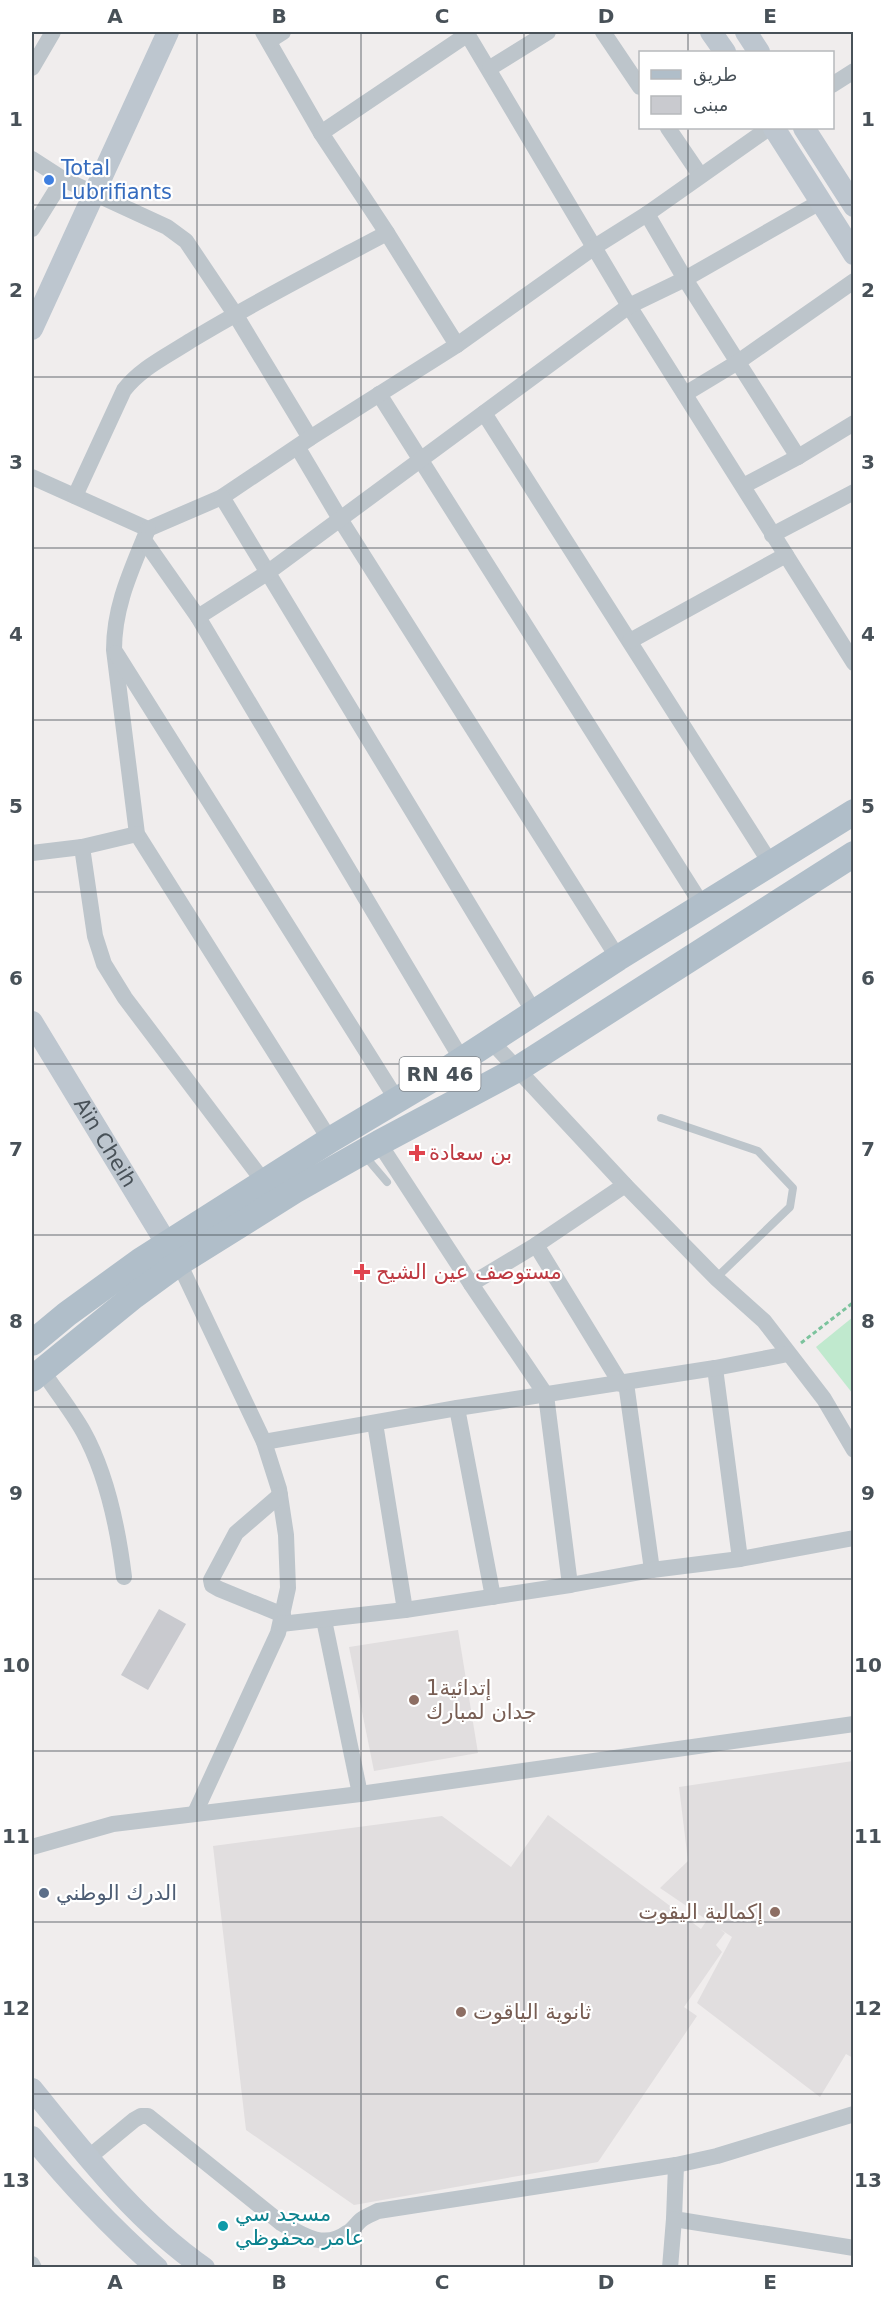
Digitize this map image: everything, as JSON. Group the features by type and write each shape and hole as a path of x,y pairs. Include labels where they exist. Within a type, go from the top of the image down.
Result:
{"main road":[{"name":"RN 46","path":"37,1374 172,1254 264,1182 462,1060 702,905 854,812"},
{"name":"RN 46","path":"32,1343 67,1314 172,1254 294,1191 516,1070 854,854"}],"street":[{"path":"32,68 53,32"},
{"path":"32,329 168,32"},
{"path":"283,32 266,36 321,134 387,233 457,345"},
{"path":"490,68 548,32"},
{"path":"603,32 639,86"},
{"path":"711,32 724,51"},
{"path":"746,32 758,51"},
{"path":"321,134 467,33 596,246 629,306 854,663"},
{"path":"834,84 854,71"},
{"path":"669,129 700,175"},
{"path":"330,1140 137,834 114,650 114,629 122,592 146,534 222,497 457,345 596,246 647,214 768,129"},
{"path":"775,129 854,254"},
{"path":"805,129 851,198"},
{"path":"32,159 63,179 177,232 186,240 235,314 304,443 340,519 618,958"},
{"path":"32,229 63,179"},
{"path":"198,617 267,573 629,306 685,279 820,202"},
{"path":"647,214 685,279 798,457"},
{"path":"75,496 124,390 131,380 235,314 387,233"},
{"path":"685,394 738,362 854,281"},
{"path":"379,394 419,461 702,905"},
{"path":"484,413 771,864"},
{"path":"743,486 798,457 854,423"},
{"path":"32,477 75,496 146,534 198,617 462,1060"},
{"path":"772,535 854,492"},
{"path":"222,497 534,1012"},
{"path":"630,641 786,555"},
{"path":"114,650 397,1100"},
{"path":"32,853 82,847 137,834"},
{"path":"82,847 95,936 104,964 125,998 264,1182"},
{"name":"Aïn Cheih","path":"32,1022 172,1254"},
{"path":"491,1041 625,1185 716,1278 764,1321 824,1399 854,1450"},
{"path":"370,1148 471,1284 546,1395 570,1585"},
{"path":"471,1284 536,1245 625,1185"},
{"path":"536,1245 623,1383 652,1570"},
{"path":"172,1254 264,1442 280,1495 286,1535 288,1588 282,1619 195,1813"},
{"path":"264,1442 457,1408 715,1368 788,1353"},
{"path":"715,1368 740,1559"},
{"path":"37,1374 82,1430 94,1454 121,1549 124,1577"},
{"path":"457,1408 492,1597"},
{"path":"375,1423 405,1611"},
{"path":"280,1495 236,1533 211,1580 212,1585 219,1589 282,1619 324,1620 405,1611 652,1570 740,1559 854,1538"},
{"path":"324,1620 360,1794"},
{"path":"32,1847 113,1824 360,1794 854,1724"},
{"path":"32,2089 88,2158 148,2222 204,2268"},
{"path":"88,2158 134,2120 148,2115 282,2223 302,2235 319,2241 330,2241 347,2234 363,2219 378,2211 676,2165 717,2156 854,2114"},
{"path":"32,2137 59,2170 122,2236 157,2268"},
{"path":"670,2268 676,2165"},
{"path":"674,2219 854,2248"}],"lane":[{"path":"661,1118 758,1151 793,1188 790,1207 716,1278"},
{"path":"370,1148 387,1182"}],"path":[{"path":"788,1353 854,1302"}],"shaded area":[{"name":"1إتدائية جدان لمبارك","path":"458,1630 478,1753 374,1771 349,1647"},
{"name":"ثانوية الياقوت","path":"853,1761 853,2058 846,2054 820,2097 697,2003 732,1937 720,1929 725,1933 716,1945 722,1952 684,2007 697,2016 598,2162 354,2205 246,2130 213,1846 442,1816 511,1867 548,1815 701,1929 707,1920 660,1888 688,1861 679,1787"}],"green space":[{"path":"853,1317 853,1394 816,1347"}],"building":[{"path":"159,1609 186,1624 148,1690 121,1675"}],"place":[{"name":"Total Lubrifiants","path":"49,180"},
{"name":"بن سعادة","path":"417,1153"},
{"name":"مستوصف عين الشيح","path":"362,1272"},
{"name":"1إتدائية جدان لمبارك","path":"414,1700"},
{"name":"الدرك الوطني","path":"44,1893"},
{"name":"إكمالية اليقوت","path":"775,1912"},
{"name":"ثانوية الياقوت","path":"461,2012"},
{"name":"مسجد سي عامر محفوظي","path":"223,2226"}]}
